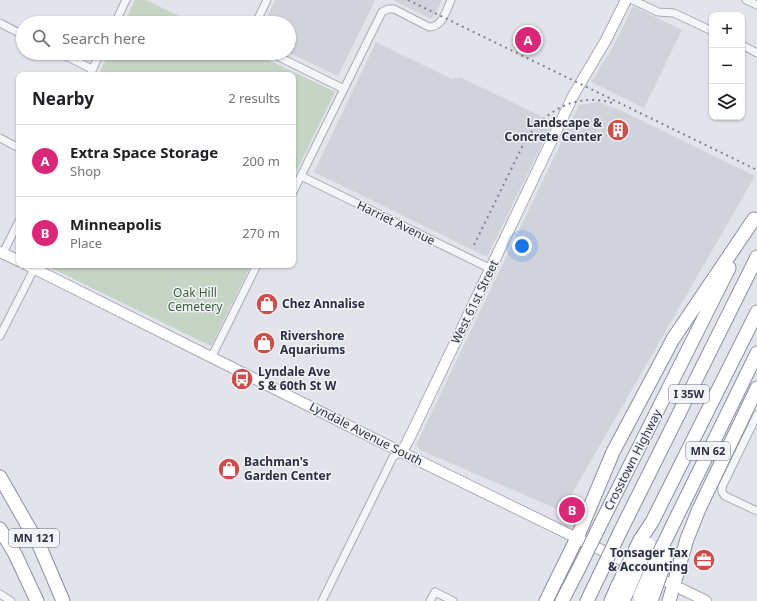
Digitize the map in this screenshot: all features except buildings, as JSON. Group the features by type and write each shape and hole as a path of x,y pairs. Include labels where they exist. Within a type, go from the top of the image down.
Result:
{"highway":[{"name":"Crosstown Highway","path":"562,601 755,216"},
{"path":"546,601 577,538 613,452 673,339 755,216"},
{"name":"I 35W","path":"587,601 757,257"},
{"name":"I 35W","path":"611,601 623,592 652,522 757,312"},
{"name":"MN 62","path":"645,600 692,483 757,352"},
{"path":"669,601 687,539 699,509 757,388"},
{"name":"MN 121","path":"0,477 40,547 63,601"},
{"name":"MN 121","path":"0,529 15,554 37,601"}],"main road":[{"name":"West 61st Street","path":"401,452 407,443 574,94 606,40 626,0"},
{"path":"2,253 16,260"},
{"name":"Lyndale Avenue South","path":"33,268 212,356 401,452 706,601"}],"street":[{"path":"118,16 126,0"},
{"path":"259,16 267,0"},
{"path":"296,186 382,12 388,9 394,9 429,27 434,27 440,23 451,0"},
{"path":"633,0 658,12 674,12 709,29"},
{"path":"746,0 757,5"},
{"path":"0,23 16,31"},
{"path":"745,47 757,53"},
{"path":"71,60 91,72 97,60"},
{"path":"285,60 344,89"},
{"path":"0,138 16,146"},
{"name":"Harriet Avenue","path":"301,176 490,269"},
{"path":"2,253 16,226"},
{"path":"0,336 31,268"},
{"path":"212,356 256,268"},
{"path":"757,415 722,487 722,492 725,496 757,511"},
{"name":"West 61st Street","path":"322,601 393,457 401,452"},
{"path":"430,601 435,592 453,601"},
{"path":"0,594 9,598 10,601"}],"shaded area":[{"path":"275,0 375,0 338,76 296,56 296,16 267,16"},
{"path":"393,0 442,0 431,19"},
{"path":"633,6 682,30 644,108 591,82 613,47"},
{"path":"376,42 452,79 460,77 553,122 487,257 314,172"},
{"path":"599,102 620,110 755,176 562,511 420,450 416,445 579,105"}],"green space":[{"path":"135,0 146,0 179,16 127,16"},
{"path":"106,60 269,60 293,72 100,72"},
{"path":"296,73 335,92 296,172"},
{"name":"Oak Hill Cemetery","path":"51,268 250,268 211,346"}],"railway":[{"path":"408,0 757,170"},
{"path":"474,245 523,145 540,123 550,114 572,103 585,100 599,100 613,103"}],"place":[{"name":"Extra Space Storage","path":"528,40"},
{"name":"Landscape & Concrete Center","path":"618,130"},
{"name":"Chez Annalise","path":"267,304"},
{"name":"Rivershore Aquariums","path":"264,343"},
{"name":"Lyndale Ave S & 60th St W","path":"242,379"},
{"name":"Bachman's Garden Center","path":"229,469"},
{"name":"Minneapolis","path":"572,510"},
{"name":"Tonsager Tax & Accounting","path":"704,560"}]}
